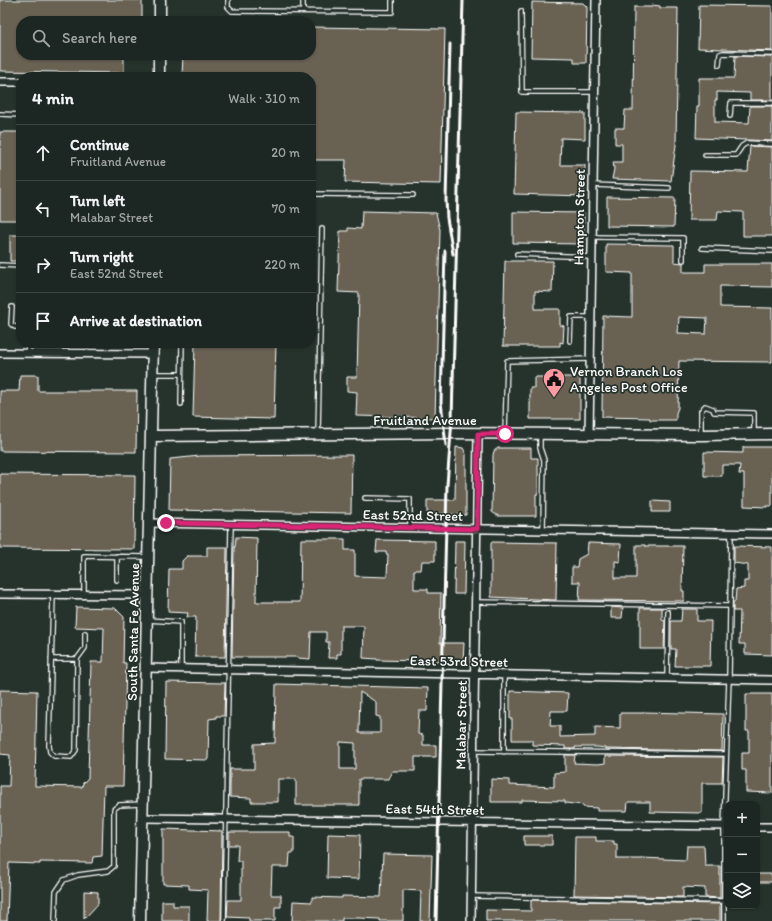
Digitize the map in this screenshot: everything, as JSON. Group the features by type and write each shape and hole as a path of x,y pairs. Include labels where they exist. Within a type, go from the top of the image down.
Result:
{"main road":[{"path":"160,0 160,16"},
{"path":"159,60 159,72"},
{"name":"South Santa Fe Avenue","path":"140,921 153,348"},
{"name":"Fruitland Avenue","path":"151,436 772,434"}],"street":[{"name":"Hampton Street","path":"589,434 596,0"},
{"path":"0,82 16,82"},
{"path":"0,353 153,354"},
{"name":"Malabar Street","path":"471,921 478,434"},
{"name":"East 52nd Street","path":"149,523 772,534"},
{"path":"0,594 147,595"},
{"name":"East 53rd Street","path":"146,668 772,680"},
{"name":"East 54th Street","path":"143,818 724,826"},
{"path":"760,827 772,827"}],"lane":[{"path":"228,0 228,7 232,11 303,12 392,12 392,0"},
{"path":"303,0 303,12"},
{"path":"522,12 522,92 594,92"},
{"path":"719,64 719,56 723,53 772,54"},
{"path":"730,116 731,103 772,103"},
{"path":"0,114 16,115"},
{"path":"705,155 736,155 742,146 747,143 772,144"},
{"path":"593,186 669,188"},
{"path":"316,194 413,195"},
{"path":"318,435 322,229"},
{"path":"592,236 683,238 683,260"},
{"path":"702,248 772,251"},
{"path":"517,254 592,257"},
{"path":"0,265 16,266"},
{"path":"12,307 12,324 16,327"},
{"path":"570,341 571,317 590,317"},
{"path":"28,348 28,353"},
{"path":"181,404 182,348"},
{"path":"505,434 507,361 590,359"},
{"path":"152,374 181,374"},
{"path":"701,435 701,411 705,406 713,409 714,412 754,413 754,434"},
{"path":"540,435 540,448 544,460 545,484 543,501 543,530"},
{"path":"365,498 410,499 410,528"},
{"path":"224,921 231,524"},
{"path":"726,801 731,533"},
{"path":"84,595 84,556 148,557"},
{"path":"117,556 117,580"},
{"path":"53,594 49,746 50,752 54,756 71,757 76,750 77,659 85,648 85,633"},
{"path":"476,602 729,606"},
{"path":"667,678 668,612"},
{"path":"147,620 181,622 181,668"},
{"path":"51,659 77,659"},
{"path":"504,675 504,752"},
{"path":"474,752 726,754"},
{"path":"55,921 56,892 64,880 78,875 108,871 114,866 114,809 119,805 143,804"},
{"path":"725,873 726,837"},
{"path":"471,896 724,901"},
{"path":"724,909 724,921"}],"building":[{"path":"0,0 142,0 142,16 16,16 16,60 124,60 124,72 0,71"},
{"path":"532,2 583,3 587,7 586,63 574,63 574,58 531,57"},
{"path":"652,5 660,6 660,8 678,8 676,145 671,181 612,179 614,169 613,162 622,162 622,144 615,144 615,128 624,128 625,110 633,110 634,7 652,7"},
{"path":"699,5 772,6 772,51 698,48"},
{"path":"316,27 445,29 441,184 345,182 346,160 316,160 316,72 182,72 183,60 316,60"},
{"path":"735,56 772,57 772,100 750,100 750,93 717,92 717,100 715,100 715,122 749,123 750,106 772,106 772,141 696,138 697,106 699,106 699,78 734,78"},
{"path":"516,112 585,113 585,139 561,138 560,165 585,165 584,196 514,194"},
{"path":"0,132 16,132 16,220 0,220"},
{"path":"750,146 772,147 772,236 743,236 743,212 718,211 717,220 689,220 690,171 748,172"},
{"path":"607,197 675,198 674,227 607,226"},
{"path":"362,211 436,213 440,230 435,418 356,416 357,392 347,391 347,377 357,377 359,293 338,292 340,231 348,231 348,228 361,229"},
{"path":"513,212 584,213 584,244 513,243"},
{"path":"10,235 16,235 16,261 10,261"},
{"path":"606,244 674,245 674,262 683,263 683,272 705,272 705,264 772,264 772,287 720,286 720,307 772,308 772,362 679,361 678,408 676,420 602,417 603,316 632,317 632,273 606,272","holes":["679,317 707,318 706,334 678,333"]},
{"path":"505,261 553,261 552,292 535,291 535,309 560,309 560,325 564,326 563,343 560,342 560,346 503,346"},
{"path":"195,348 276,348 274,419 193,417"},
{"path":"20,375 38,375 38,391 137,391 136,452 0,451 0,391 19,391"},
{"path":"534,377 580,377 580,419 530,419 530,388 534,388"},
{"path":"456,447 463,448 466,454 466,515 427,513 427,500 455,500"},
{"path":"743,447 772,447 772,506 744,506 744,474 739,474 740,465 722,465 722,476 704,476 704,452 743,453"},
{"path":"498,448 531,448 531,458 538,458 538,494 536,494 536,516 498,516 492,512 493,455 494,451"},
{"path":"352,455 351,513 169,510 170,459 200,456"},
{"path":"0,474 135,475 134,549 0,548"},
{"path":"652,501 670,502 670,512 652,512"},
{"path":"236,537 257,538 256,602 300,602 301,539 345,539 345,550 355,550 355,576 387,577 388,554 386,554 386,552 376,552 377,540 435,541 435,561 422,561 421,570 414,570 414,589 428,589 428,593 441,593 440,643 464,643 463,662 377,660 363,658 364,626 341,626 341,654 337,654 337,658 328,658 329,642 326,642 326,632 311,632 310,659 298,657 232,657 234,547"},
{"path":"455,541 465,541 464,594 454,594"},
{"path":"491,542 557,543 556,600 491,597"},
{"path":"588,543 621,544 620,562 615,561 615,578 636,578 636,545 683,546 682,591 684,591 684,601 579,600 580,582 572,582 572,567 577,567 578,559 587,554"},
{"path":"734,546 772,547 772,655 745,654 745,644 739,644 740,611 733,611 733,602 735,602 736,589 744,588 744,581 748,581 748,565 734,563"},
{"path":"207,547 227,547 225,657 195,657 196,617 187,617 188,613 168,612 169,569 182,569 182,561 187,556 207,556"},
{"path":"76,607 115,608 124,617 123,663 126,663 123,786 104,786 102,856 93,857 92,863 9,863 7,921 0,921 0,786 9,786 10,755 0,754 0,690 37,691 35,786 82,787 83,783 88,778 91,662 103,662 104,628 75,627"},
{"path":"611,607 623,608 622,618 611,618"},
{"path":"640,608 662,608 662,620 665,621 664,649 640,649"},
{"path":"682,609 697,609 697,621 711,621 710,666 675,666 676,649 671,649 671,621 681,621"},
{"path":"166,682 225,683 224,716 216,716 216,718 209,719 208,760 165,759"},
{"path":"276,684 428,688 427,711 419,711 418,734 423,735 423,745 436,745 436,757 415,757 415,771 392,771 388,779 359,779 359,805 296,805 296,779 278,779 278,802 251,802 251,798 230,797 230,769 254,769 254,744 275,743","holes":["360,692 376,702 376,716 380,717 380,733 359,733","340,742 355,743 355,769 340,769"]},
{"path":"510,691 568,693 567,711 551,711 550,726 560,726 560,737 595,736 595,727 620,728 620,713 644,712 723,714 722,751 605,749 598,747 575,747 575,749 565,749 565,746 532,745 532,740 512,740"},
{"path":"746,694 772,694 772,793 746,792 746,770 742,770 742,753 749,753 749,731 746,731"},
{"path":"565,755 575,755 574,763 598,764 605,763 605,756 723,757 722,783 702,783 702,813 650,812 650,802 628,802 627,811 597,811 597,808 583,807 583,805 565,803 565,801 522,800 522,802 491,802 491,779 509,780 509,785 554,787 554,773 565,772"},
{"path":"163,829 222,831 221,921 207,921 208,890 189,889 189,885 163,884"},
{"path":"229,832 290,832 290,837 294,837 294,853 290,853 289,867 272,867 271,895 281,895 281,907 275,907 275,921 249,921 249,918 227,917 228,900 241,900 241,861 237,861 238,845 229,845"},
{"path":"328,834 360,835 359,879 327,878"},
{"path":"524,836 552,836 552,845 524,845"},
{"path":"575,837 596,837 596,841 614,841 614,844 617,844 617,859 642,858 686,860 687,846 704,846 705,866 720,866 720,898 705,897 705,888 683,887 683,897 574,895"},
{"path":"383,854 432,855 430,921 420,921 421,891 403,890 403,921 342,918 342,921 292,921 293,901 312,902 312,897 381,897"},
{"path":"760,874 772,874 772,882 760,882"},
{"path":"84,891 98,892 98,904 84,919"},
{"path":"531,900 720,904 720,921 486,921 486,910 531,911"},
{"path":"162,901 173,901 173,906 189,906 189,921 162,921"}],"railway":[{"path":"436,921 447,485 452,419 463,0"},
{"path":"450,44 446,200 447,218 453,254"},
{"path":"445,251 441,402 446,445"}],"place":[{"name":"Vernon Branch Los Angeles Post Office","path":"554,398"}],"route":[{"path":"166,523 477,529 478,434 505,434"}]}
